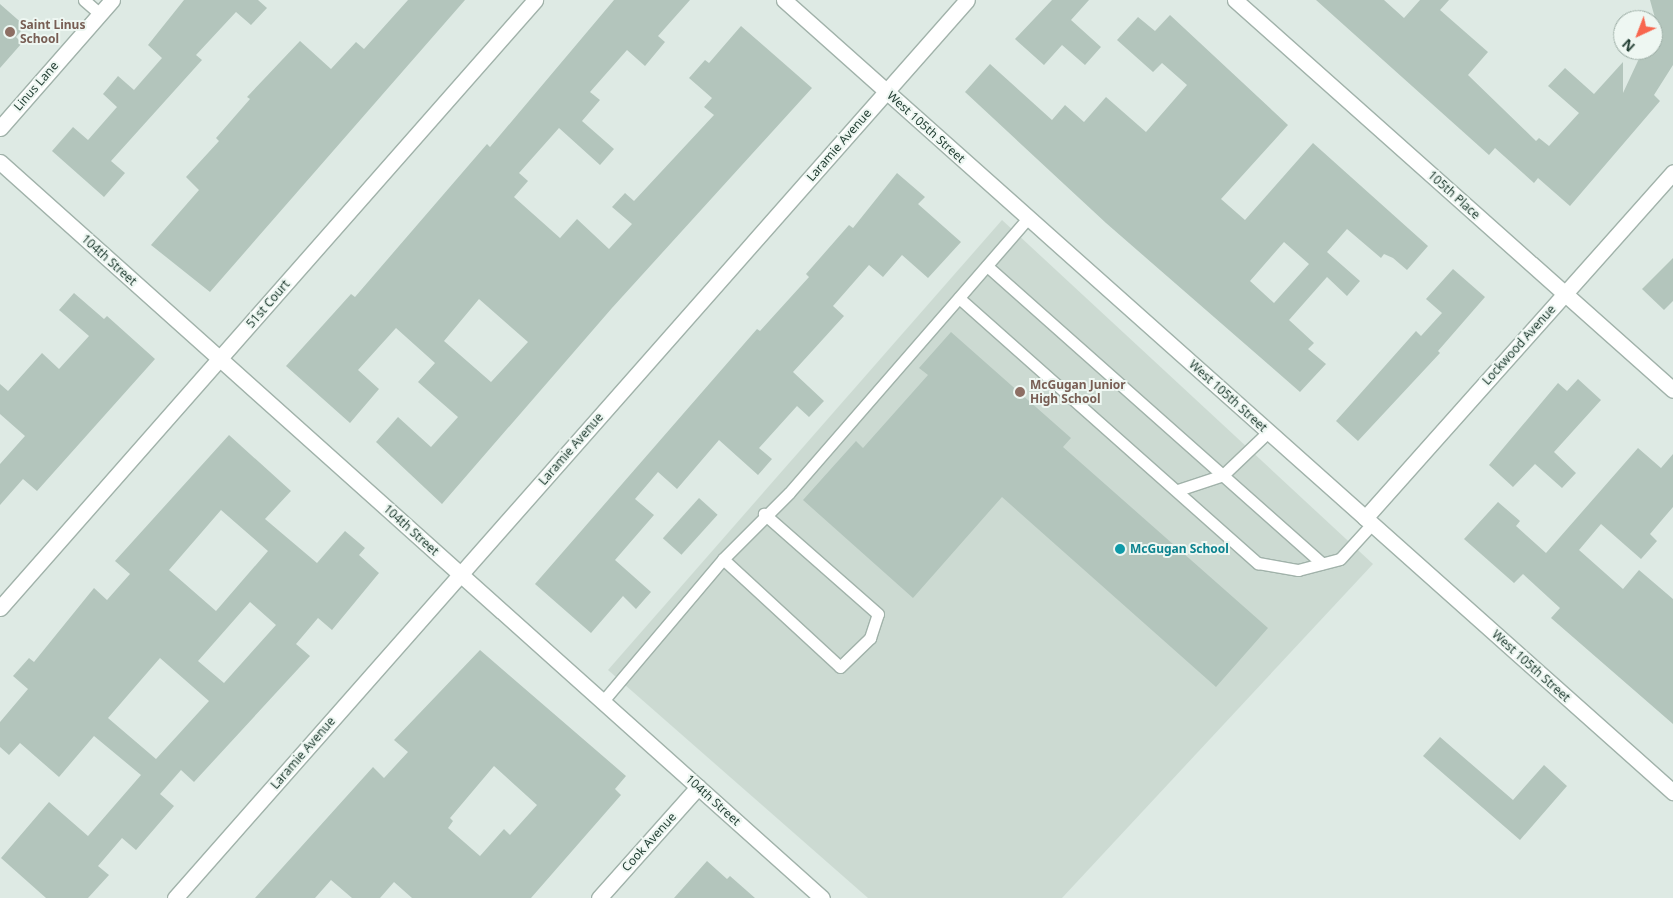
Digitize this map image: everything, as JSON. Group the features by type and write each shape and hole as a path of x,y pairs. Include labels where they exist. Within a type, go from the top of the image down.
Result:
{"street":[{"name":"Linus Lane","path":"0,128 112,0"},
{"name":"51st Court","path":"0,608 535,0"},
{"name":"West 105th Street","path":"784,0 1673,792"},
{"name":"Laramie Avenue","path":"175,898 967,0"},
{"name":"105th Place","path":"1235,0 1673,390"},
{"name":"104th Street","path":"0,162 822,898"},
{"name":"Lockwood Avenue","path":"1369,521 1564,294 1673,172"},
{"name":"Cook Avenue","path":"599,898 698,786"}],"lane":[{"path":"84,0 100,14"},
{"path":"603,701 723,559 764,514 789,493 1028,218"},
{"path":"987,266 1322,563"},
{"path":"959,298 1178,490 1258,563 1298,570 1340,559 1369,521"},
{"path":"1178,490 1223,476 1268,432"},
{"path":"723,559 840,666 870,638 878,614 764,514"}],"shaded area":[{"name":"McGugan Junior High School","path":"1002,220 1373,564 1062,898 868,898 608,670"}],"building":[{"path":"184,0 258,0 267,8 251,25 236,12 196,55 202,60 111,161 125,173 104,197 52,151 73,127 88,140 117,107 103,94 118,76 134,90 162,58 148,45"},
{"path":"408,0 465,0 210,292 151,245 199,190 186,177 219,141 216,138 250,99 247,97 300,41 331,69 356,42 364,49"},
{"path":"614,0 690,0 658,36 665,42 645,66 627,50 590,92 600,100 582,121 614,149 600,165 559,128 519,173 528,181 514,197 560,238 577,219 609,249 632,224 612,207 625,193 634,201 714,115 704,107 712,98 689,78 705,60 709,63 741,26 812,88 612,308 442,504 376,442 398,417 431,447 458,417 418,382 435,363 396,328 358,370 379,389 350,423 286,366 351,294 355,297 487,144 490,147","holes":["479,299 528,342 491,382 444,341"]},
{"path":"1052,0 1089,0 1071,20 1101,47 1085,65 1062,45 1044,65 1015,39"},
{"path":"1316,0 1384,0 1404,18 1420,0 1449,0 1440,10 1488,52 1468,75 1536,141 1539,138 1549,146 1579,113 1548,86 1565,68 1594,94 1623,62 1623,93 1638,60 1663,60 1663,10 1653,10 1650,0 1673,0 1673,65 1654,95 1660,101 1570,206 1538,178 1534,183 1495,148 1489,155"},
{"name":"Saint Linus School","path":"0,4 25,26 16,37 22,43 0,68"},
{"path":"1170,15 1288,125 1221,199 1245,220 1313,143 1428,246 1407,270 1393,258 1384,254 1381,258 1347,229 1327,252 1360,281 1347,296 1327,277 1289,320 1314,343 1308,349 1326,364 1300,392 1106,223 965,92 990,64 1052,120 1065,105 1084,122 1106,97 1146,132 1187,85 1162,63 1153,72 1117,40 1138,17 1155,31","holes":["1284,242 1309,264 1274,303 1250,281"]},
{"path":"897,173 925,197 918,204 961,242 928,278 902,255 883,277 869,265 833,306 844,316 793,372 824,401 809,417 797,406 759,448 772,459 758,475 719,440 677,489 658,472 635,499 654,515 615,560 651,592 636,609 623,596 591,633 535,584 757,329 760,331 809,277 806,274 849,225 853,228"},
{"path":"1673,258 1673,301 1664,310 1642,289"},
{"path":"1453,269 1485,297 1438,351 1440,353 1358,441 1336,421 1416,331 1421,336 1442,313 1426,299"},
{"path":"74,293 104,319 107,316 155,359 37,491 23,479 0,505 0,464 25,436 0,414 0,384 8,391 42,353 59,369 89,336 59,310"},
{"name":"McGugan School","path":"951,332 1071,438 1063,447 1268,628 1216,687 1002,497 913,598 803,500 856,441 863,448 928,375 919,368"},
{"path":"1578,379 1601,400 1554,452 1576,473 1562,488 1535,464 1513,487 1489,465 1558,383 1567,391"},
{"path":"229,435 291,491 265,519 317,563 345,531 365,548 359,555 379,573 332,630 318,618 296,644 310,656 194,782 181,770 160,794 174,806 136,850 122,838 98,866 109,875 88,898 46,898 1,858 49,802 88,836 141,775 94,736 59,777 20,743 9,755 0,747 0,722 28,689 13,676 29,658 34,662 94,588 107,600 130,574 115,561","holes":["221,510 268,551 216,611 169,570","250,602 276,625 224,683 198,661","160,658 209,701 156,759 108,718"]},
{"path":"1638,448 1661,468 1673,454 1673,507 1650,534 1657,541 1641,559 1601,524 1579,550 1623,589 1639,570 1673,599 1673,724 1551,618 1560,608 1523,574 1514,583 1464,539 1498,502 1520,521 1516,526 1546,553"},
{"path":"699,498 718,515 681,555 663,538"},
{"path":"480,650 626,776 615,789 621,795 531,898 412,898 394,882 380,898 352,898 331,880 315,898 255,898 373,767 384,778 408,752 394,740","holes":["494,766 537,805 510,835 504,829 480,856 448,828 453,821 450,818"]},
{"path":"1440,737 1513,800 1544,765 1567,786 1520,840 1423,756"},
{"path":"707,861 727,879 730,876 755,898 674,898"}],"place":[{"name":"Saint Linus School","path":"10,32"},
{"name":"McGugan Junior High School","path":"1020,392"},
{"name":"McGugan School","path":"1120,549"}]}
